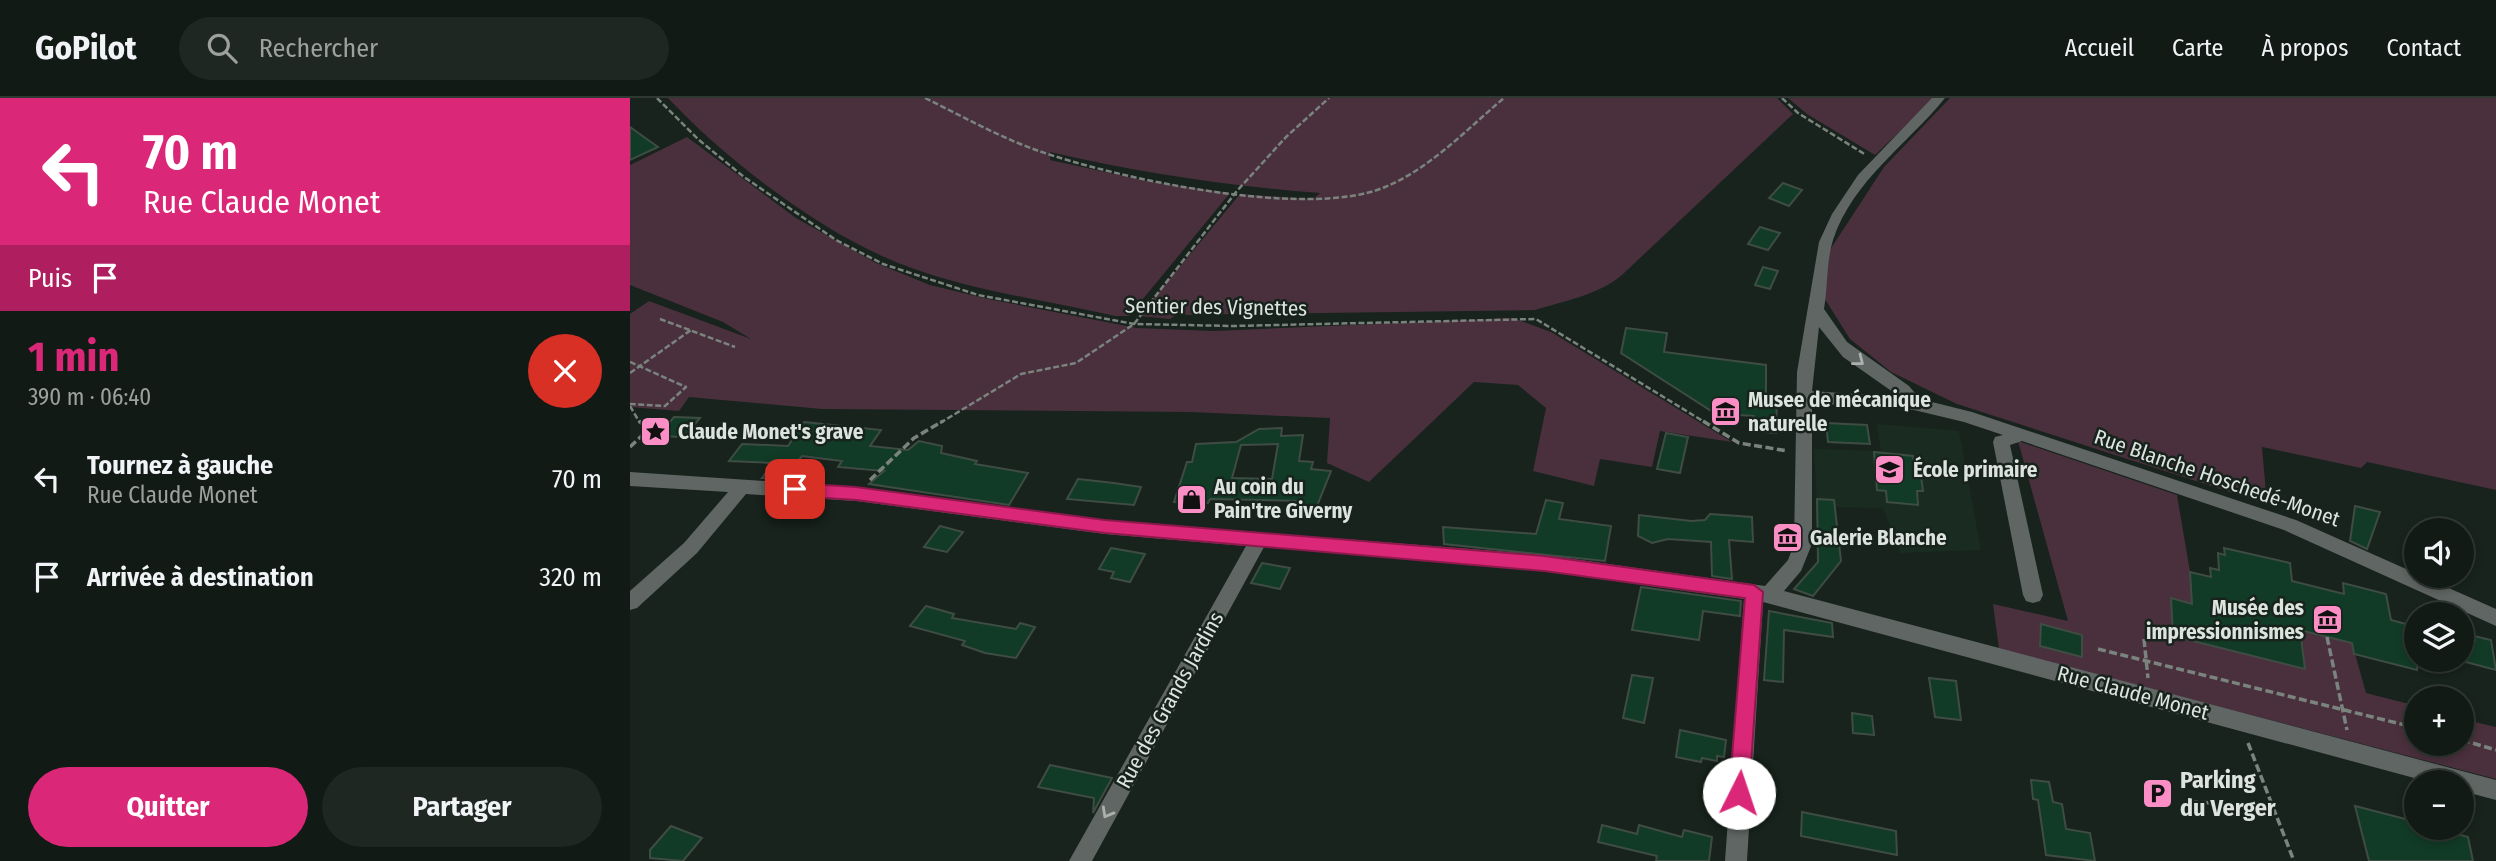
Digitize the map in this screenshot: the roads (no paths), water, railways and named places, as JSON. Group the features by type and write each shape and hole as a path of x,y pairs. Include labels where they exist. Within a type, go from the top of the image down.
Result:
{"street":[{"path":"1736,861 1737,818 1762,594 1801,557 1803,544 1804,396 1810,326 1816,309 1818,271 1828,234 1849,197 1877,162 1939,98"},
{"name":"Rue Blanche Hoschedé-Monet","path":"1816,309 1841,346 1875,373 1909,392 1914,404"},
{"name":"Rue Blanche Hoschedé-Monet","path":"1804,396 1914,404 2021,435 2290,525 2496,618"},
{"path":"2021,435 2001,442 2033,595"},
{"name":"Rue Claude Monet","path":"630,480 856,494 1092,525 1544,564 1762,594 1837,611 2496,790"},
{"path":"630,602 692,550 742,486"},
{"name":"Rue des Grands Jardins","path":"1080,861 1259,539"}],"place":[{"name":"Musee de mécanique naturelle","path":"1725,412"},
{"name":"Claude Monet's grave","path":"655,432"},
{"name":"École primaire","path":"1890,470"},
{"name":"Au coin du Pain'tre Giverny","path":"1191,499"},
{"name":"Galerie Blanche","path":"1787,538"},
{"name":"Musée des impressionnismes","path":"2327,620"},
{"name":"Parking du Verger","path":"2157,794"}]}
